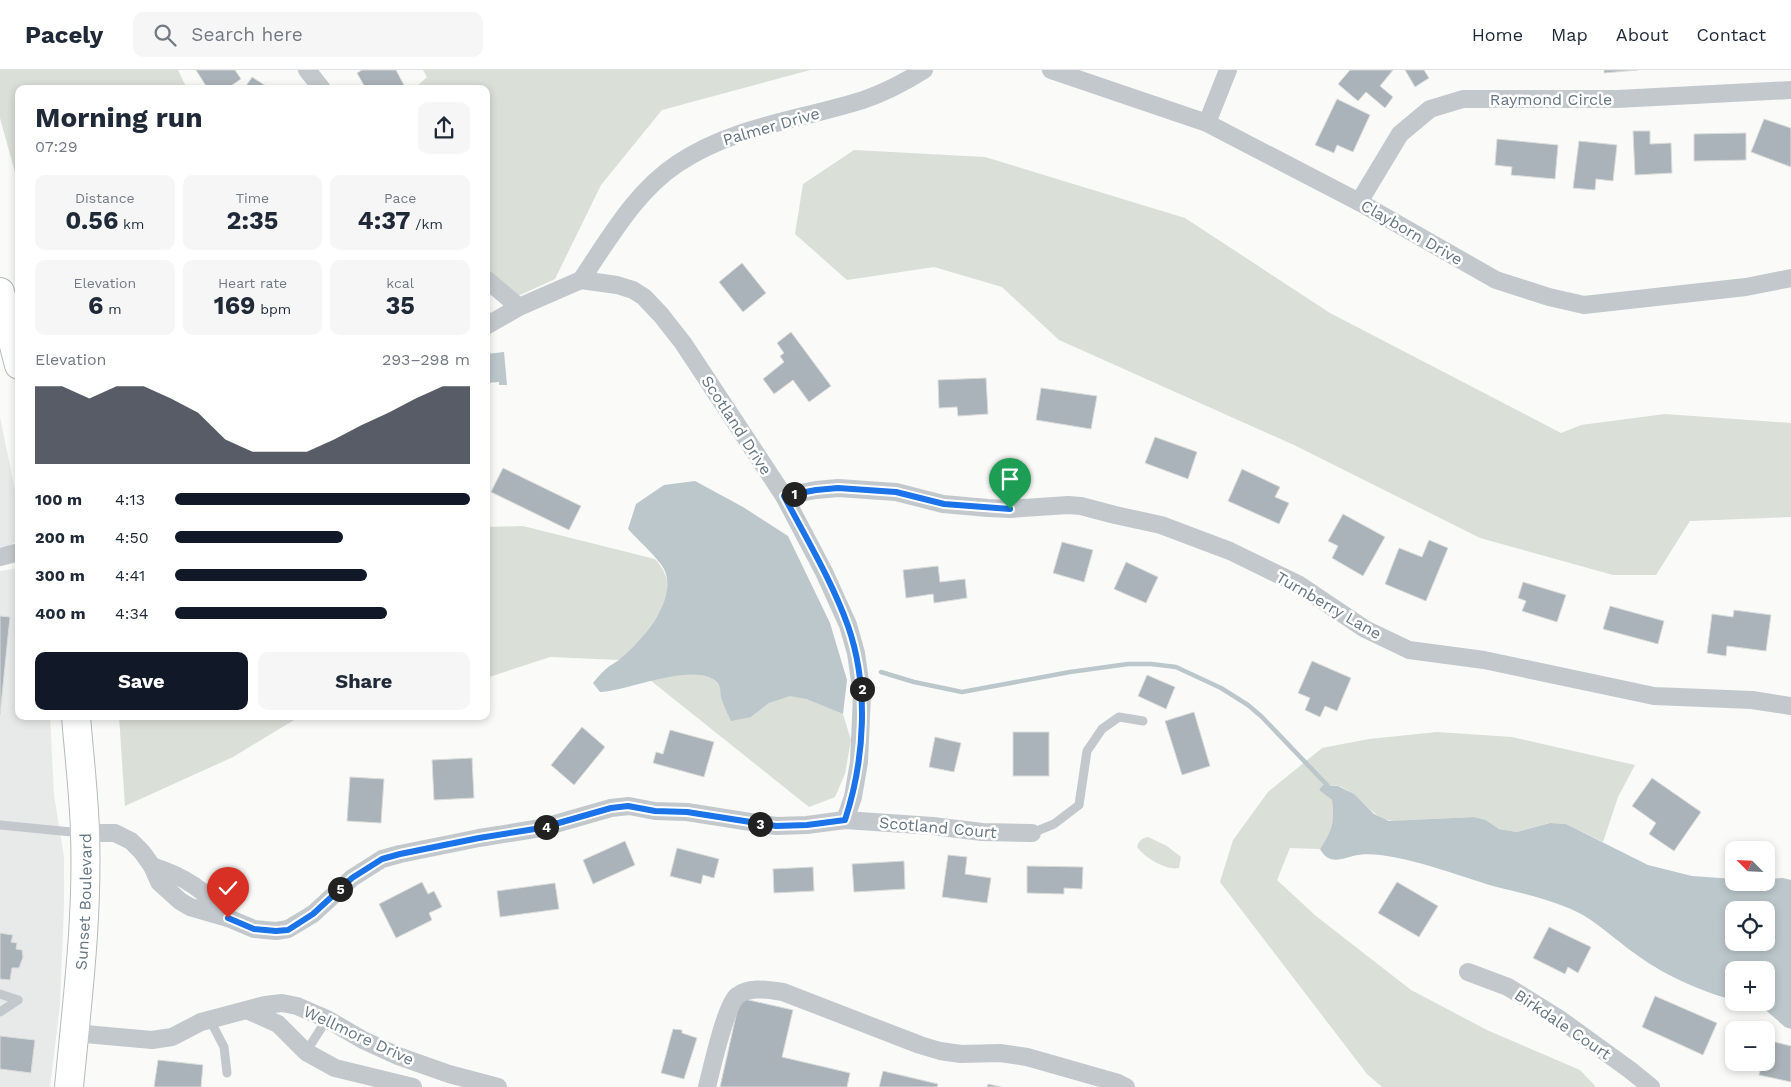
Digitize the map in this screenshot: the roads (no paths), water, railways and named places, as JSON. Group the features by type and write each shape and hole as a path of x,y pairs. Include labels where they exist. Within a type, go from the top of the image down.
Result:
{"main road":[{"path":"0,292 15,350"},
{"name":"Sunset Boulevard","path":"68,1087 85,889 85,833 76,720"}],"street":[{"path":"307,70 319,85"},
{"name":"Palmer Drive","path":"581,280 636,200 676,165 696,152 732,136 864,99 896,86 924,70"},
{"name":"Clayborn Drive","path":"1051,70 1207,123 1359,202 1496,280 1549,297 1584,305 1746,287 1791,278"},
{"path":"1207,123 1228,70"},
{"name":"Raymond Circle","path":"1359,202 1400,134 1430,109 1463,99 1617,99 1791,90"},
{"path":"490,324 519,307 581,280"},
{"name":"Scotland Drive","path":"581,280 617,285 633,290 644,297 661,315 684,343 784,496 824,572 844,617 858,661 862,694 859,762 853,796 845,820"},
{"path":"490,282 519,307"},
{"name":"Turnberry Lane","path":"784,496 838,488 896,492 944,504 988,508 1081,506 1161,525 1230,551 1298,584 1365,630 1409,650 1484,660 1654,696 1752,700 1791,706"},
{"path":"0,557 15,553"},
{"path":"85,833 115,833 131,841 152,866 159,882 180,901 202,912 228,918 254,929 276,931 288,930 313,914 352,878 382,859 479,838 541,828 611,808 628,806 655,811 687,812 776,826 807,825 845,820"},
{"name":"Scotland Court","path":"845,820 982,832 1032,833"},
{"name":"Birkdale Court","path":"1468,972 1508,987 1561,1020 1651,1087"},
{"path":"707,1087 729,1009 736,996 752,990 783,992 940,1051 961,1054 1000,1053 1027,1057 1118,1083 1126,1087"},
{"name":"Wellmore Drive","path":"74,1033 152,1040 172,1037 201,1022 265,1005 282,1003 297,1006 327,1019 363,1040 398,1056 449,1074 498,1087"},
{"name":"Wellmore Drive","path":"247,1010 278,1024 306,1052 336,1068 412,1087"}],"lane":[{"path":"1032,833 1054,824 1078,805 1087,752 1102,729 1119,717 1144,721"},
{"path":"0,825 85,833"},
{"path":"0,994 18,1000"},
{"path":"0,1000 18,1000"},
{"path":"0,1005 18,1000"},
{"path":"0,1012 18,1000"},
{"path":"306,1052 327,1019"},
{"path":"210,1020 224,1047 227,1074"}],"waterway":[{"path":"881,672 914,682 962,692 1070,672 1128,664 1176,667 1221,688 1248,705 1262,717 1327,785"}]}
